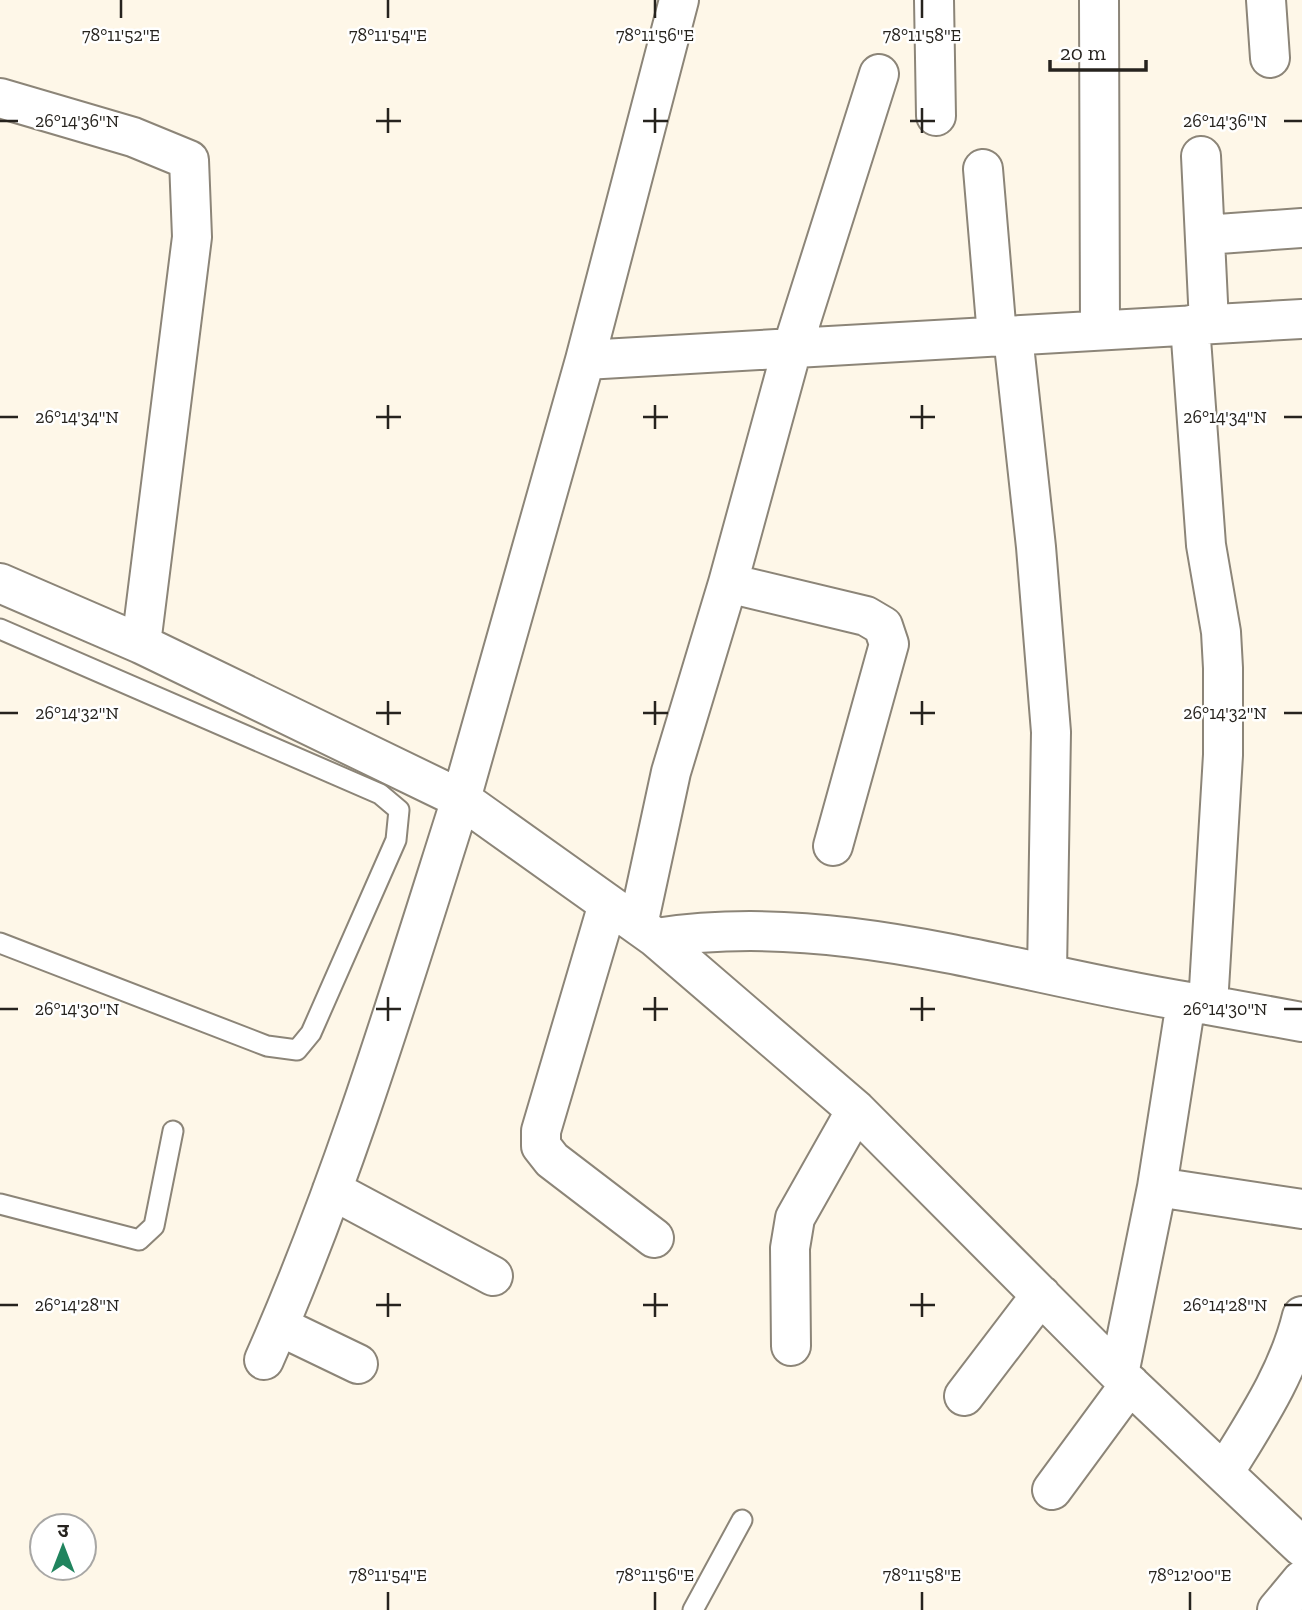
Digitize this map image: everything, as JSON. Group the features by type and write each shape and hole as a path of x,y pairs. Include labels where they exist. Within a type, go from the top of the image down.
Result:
{"street":[{"path":"358,1364 271,1343 332,1190 382,1048 461,799 585,360 678,0"},
{"path":"933,0 936,116"},
{"path":"1099,0 1100,330"},
{"path":"1266,0 1270,58"},
{"path":"654,1238 552,1160 541,1146 541,1131 634,923 671,772 728,583 792,349 879,74"},
{"path":"0,98 133,137 189,160 192,237 141,644"},
{"path":"1052,1490 1125,1379 1157,1187 1197,1004 1223,755 1223,668 1206,545 1199,324 1205,235 1201,156"},
{"path":"983,169 1036,547 1051,732 1047,972"},
{"path":"1205,235 1302,229"},
{"path":"585,360 1302,319"},
{"path":"0,583 141,644 461,799 634,923 856,1110 1125,1379 1302,1546"},
{"path":"728,583 866,616 883,626 889,644 833,846"},
{"path":"634,923 860,937 1047,972 1197,1004 1302,1022"},
{"path":"791,1346 790,1248 795,1218 856,1110"},
{"path":"1157,1187 1302,1209"},
{"path":"332,1190 493,1276"},
{"path":"964,1396 1041,1295"},
{"path":"1224,1473 1276,1388 1296,1342 1302,1316"},
{"path":"1277,1610 1302,1580"}],"lane":[{"path":"0,629 380,794 399,810 396,840 311,1033 297,1051 267,1046 0,943"},
{"path":"0,1204 139,1240 154,1226 173,1131"},
{"path":"693,1610 743,1520"}]}
